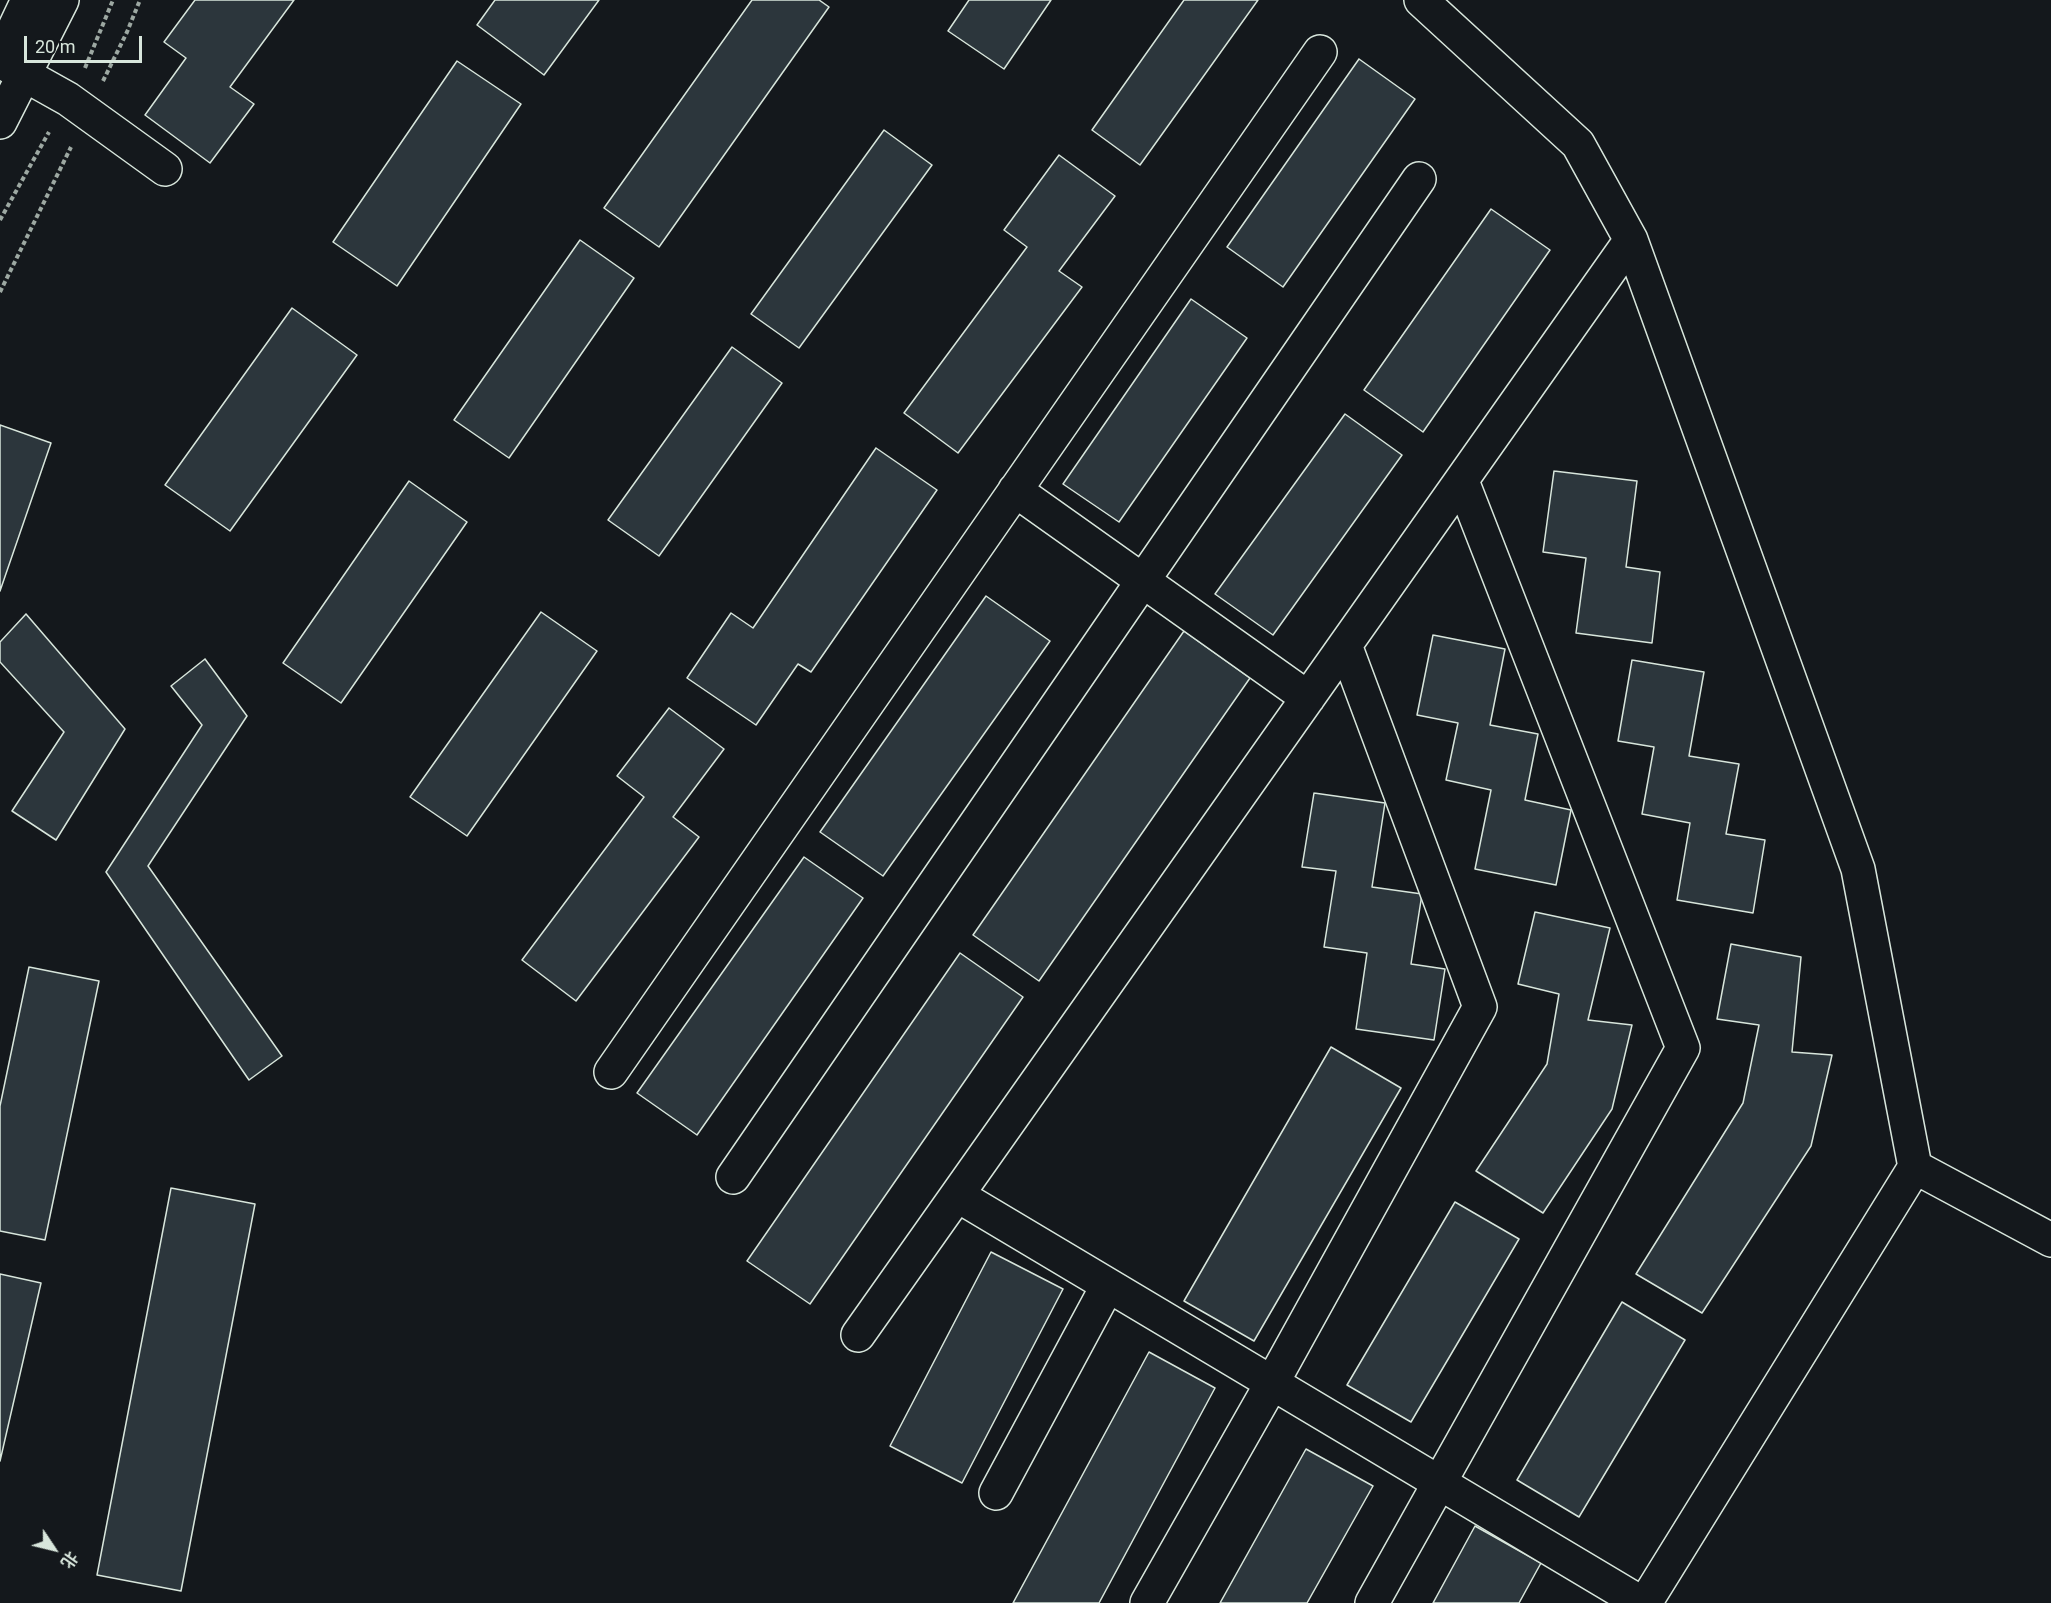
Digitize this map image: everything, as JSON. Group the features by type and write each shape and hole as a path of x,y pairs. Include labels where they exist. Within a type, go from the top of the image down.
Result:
{"street":[{"path":"0,122 8,65 28,0"},
{"path":"8,65 62,0"},
{"path":"957,1195 1643,1603 1916,1167 1858,869 1631,240 1578,144 1421,0"},
{"path":"611,1072 1320,52"},
{"path":"8,65 68,99 165,169"},
{"path":"733,1177 1419,179"},
{"path":"858,1335 1631,240"},
{"path":"1372,1603 1683,1048 1462,481"},
{"path":"1015,490 1308,698"},
{"path":"1148,1603 1480,1007 1345,645"},
{"path":"1916,1167 2051,1240"},
{"path":"996,1493 1108,1285"}],"building":[{"path":"195,0 294,0 230,87 254,104 210,163 145,115 186,58 164,42"},
{"path":"495,0 599,0 544,75 477,25"},
{"path":"752,0 819,0 829,7 659,247 604,208"},
{"path":"969,0 1051,0 1004,69 948,31"},
{"path":"1184,0 1258,0 1140,165 1092,130"},
{"path":"1359,59 1415,99 1283,287 1227,247"},
{"path":"457,61 521,104 397,286 333,242"},
{"path":"884,130 932,165 799,348 751,314"},
{"path":"1059,155 1115,196 1059,271 1082,287 958,453 904,413 1027,247 1004,230"},
{"path":"1491,209 1550,250 1423,432 1364,390"},
{"path":"580,240 634,278 509,458 454,420"},
{"path":"1191,299 1247,338 1119,522 1063,484"},
{"path":"292,308 357,355 230,531 165,485"},
{"path":"732,347 782,383 659,556 608,520"},
{"path":"1345,414 1402,455 1273,635 1215,594"},
{"path":"0,425 51,443 0,591"},
{"path":"876,448 937,490 811,672 798,664 756,725 687,678 731,613 753,628"},
{"path":"1554,471 1637,481 1626,567 1660,572 1652,643 1576,633 1586,558 1543,552"},
{"path":"409,481 467,522 341,703 283,663"},
{"path":"986,596 1050,641 883,876 820,832"},
{"path":"541,612 597,651 467,836 410,797"},
{"path":"26,614 125,729 56,840 12,811 64,732 0,662 0,642"},
{"path":"1184,631 1250,678 1039,981 973,935"},
{"path":"1433,635 1505,649 1490,725 1538,734 1525,800 1571,810 1556,885 1475,869 1491,790 1446,780 1458,723 1417,715"},
{"path":"205,659 247,716 148,866 282,1056 249,1080 106,872 202,725 171,686"},
{"path":"1632,660 1704,672 1689,756 1739,764 1726,834 1765,840 1753,913 1677,900 1690,823 1642,814 1654,747 1618,741"},
{"path":"669,708 724,749 673,817 699,837 576,1001 522,960 644,797 617,776"},
{"path":"1314,793 1385,803 1372,887 1422,894 1411,964 1445,969 1434,1040 1356,1029 1367,953 1324,947 1336,871 1302,867"},
{"path":"804,857 863,898 697,1135 637,1093"},
{"path":"1535,912 1610,928 1588,1020 1632,1025 1612,1109 1543,1213 1476,1171 1547,1064 1559,994 1518,984"},
{"path":"1731,944 1801,957 1792,1052 1832,1055 1811,1146 1702,1313 1636,1274 1743,1103 1759,1025 1717,1019"},
{"path":"960,953 1023,997 810,1304 747,1261"},
{"path":"29,967 99,981 45,1240 0,1231 0,1106"},
{"path":"1331,1047 1401,1088 1254,1341 1184,1301"},
{"path":"171,1188 255,1204 181,1591 97,1575"},
{"path":"1455,1202 1519,1239 1411,1422 1347,1385"},
{"path":"991,1252 1063,1289 962,1483 890,1446"},
{"path":"0,1274 41,1283 0,1461"},
{"path":"1622,1302 1685,1340 1579,1517 1517,1480"},
{"path":"1149,1352 1215,1388 1099,1603 1013,1603"},
{"path":"1306,1449 1373,1486 1307,1603 1220,1603"},
{"path":"1475,1526 1541,1563 1519,1603 1433,1603"}]}
